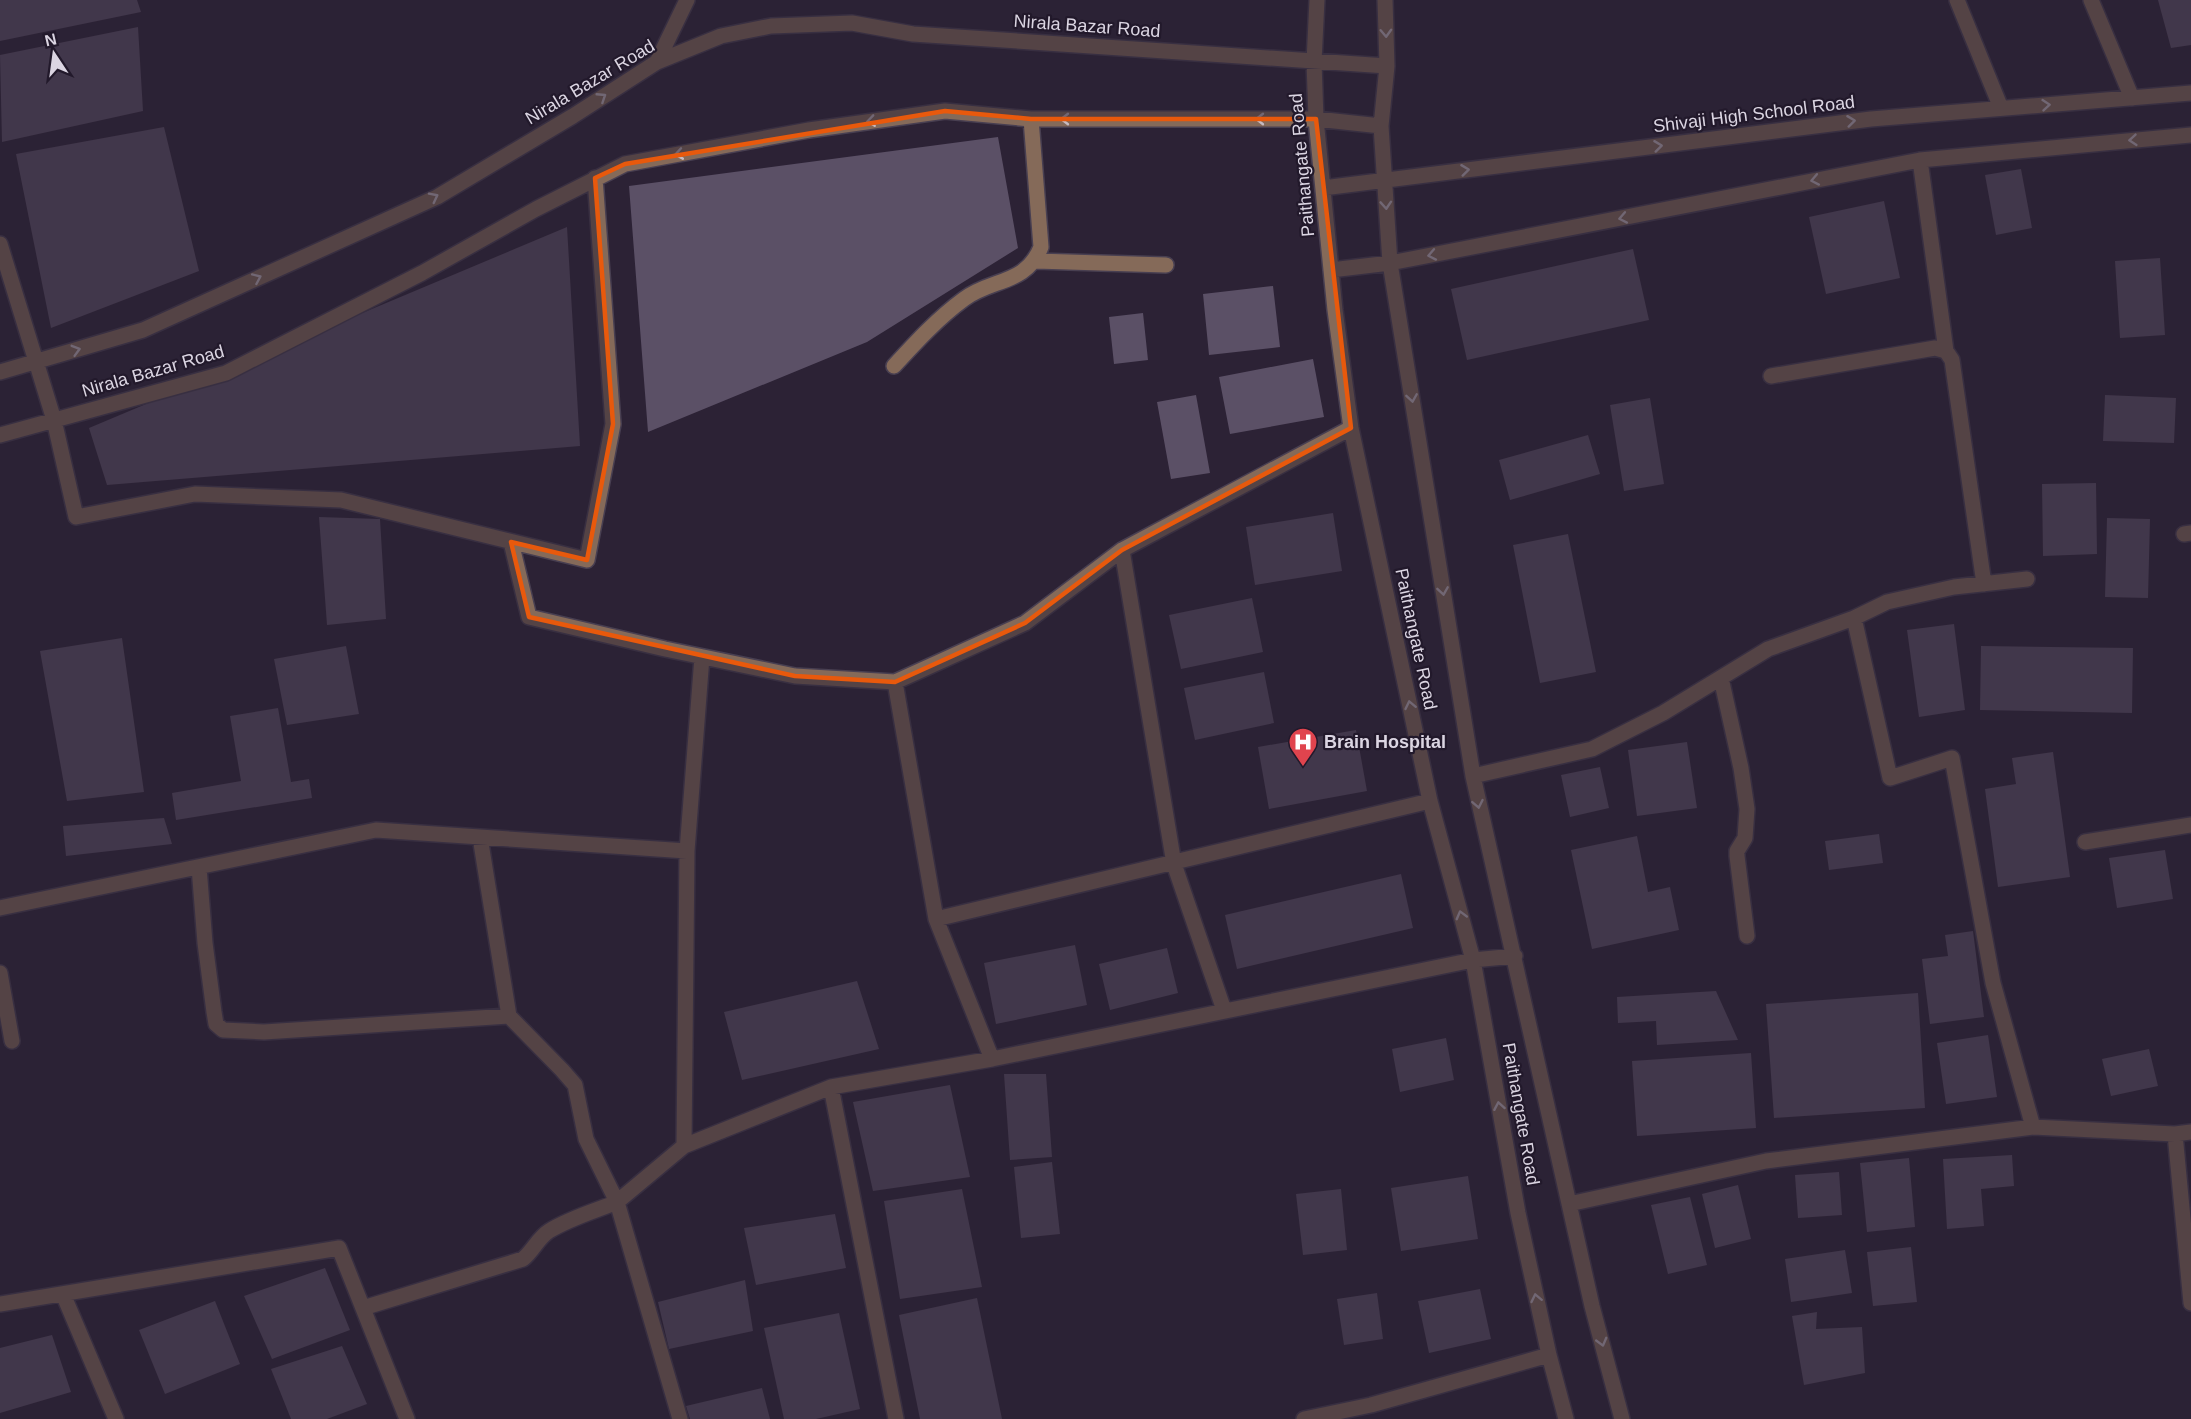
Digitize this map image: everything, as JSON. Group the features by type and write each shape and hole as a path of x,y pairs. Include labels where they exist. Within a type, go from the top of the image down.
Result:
{"street":[{"path":"657,62 687,0"},
{"name":"Paithangate Road","path":"1317,0 1314,62 1317,119 1331,270 1352,428 1430,801 1473,960 1518,1213 1549,1355 1566,1419"},
{"name":"Paithangate Road","path":"1385,0 1387,66 1381,126 1390,263 1473,776 1485,838 1515,956 1592,1306 1622,1419"},
{"path":"1957,0 2001,108"},
{"path":"2091,0 2132,98"},
{"name":"Nirala Bazar Road","path":"0,372 143,330 437,196 573,116 657,62 721,36 771,26 852,23 913,34 1387,66"},
{"name":"Shivaji High School Road","path":"1323,188 1871,119 2191,93"},
{"name":"Nirala Bazar Road","path":"0,435 226,373 422,273 595,178 625,164 809,130 945,111 1031,119 1317,119 1381,126"},
{"path":"894,366 943,315 967,297 1027,270 1036,261 1041,247 1031,119"},
{"path":"1331,270 1390,263 1920,160 2191,135"},
{"path":"1920,160 1946,351 1952,360 1984,584"},
{"path":"0,244 54,420 76,517 195,494 341,500 587,560 613,424 595,178"},
{"path":"1036,261 1166,265"},
{"path":"1771,376 1935,348 1946,351"},
{"path":"511,542 529,617 795,676 895,682 1025,623 1122,550 1352,428"},
{"path":"1122,550 1174,864 1224,1010"},
{"path":"1473,776 1592,749 1663,713 1768,649 1854,618 1887,602 1954,587 2027,579"},
{"path":"1854,618 1890,777 1952,758 1993,983 2033,1127"},
{"path":"684,1146 687,851 702,657"},
{"path":"1721,678 1741,768 1747,809 1745,838 1737,851 1747,936"},
{"path":"895,682 936,919 992,1059"},
{"path":"936,919 1430,801"},
{"path":"2085,842 2191,825"},
{"path":"0,908 376,830 687,851"},
{"path":"480,837 509,1016 575,1085 586,1139 616,1202 680,1419"},
{"path":"199,867 205,943 214,1012 216,1024 223,1030 264,1032 509,1016"},
{"path":"363,1308 523,1259 533,1251 539,1240 548,1232 616,1202 684,1146 831,1087 992,1059 1473,960 1515,956"},
{"path":"0,972 12,1041"},
{"path":"831,1087 896,1419"},
{"path":"1569,1204 1766,1161 2033,1127 2175,1134 2191,1132"},
{"path":"2175,1134 2191,1303"},
{"path":"0,1304 339,1248 407,1419"},
{"path":"63,1294 116,1419"},
{"path":"1304,1419 1371,1405 1549,1355"}],"highlighted area":[{"path":"945,111 1031,119 1316,119 1351,428 1122,550 1025,623 895,682 795,676 529,617 511,542 587,560 613,424 595,178 625,164"}],"building":[{"path":"0,0 137,0 141,12 0,41"},
{"path":"2158,0 2191,0 2191,45 2171,48"},
{"path":"138,27 143,111 2,142 0,55"},
{"path":"164,127 199,271 51,328 16,154"},
{"path":"998,137 1018,248 867,342 648,432 629,186"},
{"path":"2021,169 2032,228 1996,235 1985,175"},
{"path":"1884,201 1900,278 1826,294 1809,217"},
{"path":"567,227 580,446 107,485 89,428"},
{"path":"1633,249 1649,320 1467,360 1451,289"},
{"path":"2160,258 2165,335 2120,338 2115,261"},
{"path":"1273,286 1280,347 1209,355 1203,294"},
{"path":"1143,313 1148,360 1114,364 1109,317"},
{"path":"1313,359 1324,417 1230,434 1219,377"},
{"path":"1196,395 1210,473 1171,479 1157,402"},
{"path":"2105,395 2176,398 2174,443 2103,441"},
{"path":"1650,398 1664,484 1624,491 1610,405"},
{"path":"1588,435 1600,474 1510,500 1499,460"},
{"path":"2096,483 2097,554 2043,556 2042,484"},
{"path":"1333,513 1342,571 1255,585 1246,527"},
{"path":"319,517 380,519 386,619 327,625"},
{"path":"2107,518 2150,519 2148,598 2105,597"},
{"path":"1568,534 1596,672 1540,683 1513,545"},
{"path":"1252,598 1263,652 1181,669 1169,615"},
{"path":"1954,624 1965,710 1919,717 1907,630"},
{"path":"122,638 144,792 67,801 40,651"},
{"path":"346,646 359,714 287,725 274,659"},
{"path":"1981,646 2133,648 2132,713 1980,710"},
{"path":"1264,672 1274,723 1195,740 1184,688"},
{"path":"278,708 291,782 309,779 312,798 176,820 172,793 241,781 230,716"},
{"path":"1356,730 1367,791 1269,809 1258,747"},
{"path":"1687,742 1697,808 1637,816 1628,750"},
{"path":"2053,752 2070,877 1998,887 1985,789 2016,784 2012,758"},
{"path":"1600,767 1609,808 1570,817 1561,775"},
{"path":"164,818 172,844 66,856 63,826"},
{"path":"1879,834 1883,863 1829,870 1825,841"},
{"path":"1637,836 1648,892 1670,887 1679,930 1592,949 1571,850"},
{"path":"2165,850 2173,899 2117,908 2109,858"},
{"path":"1401,874 1413,928 1237,969 1225,915"},
{"path":"1973,931 1984,1017 1930,1024 1922,959 1948,956 1945,935"},
{"path":"1075,945 1087,1005 996,1024 984,963"},
{"path":"1167,948 1178,993 1110,1010 1099,964"},
{"path":"857,981 879,1049 742,1080 724,1012"},
{"path":"1716,991 1738,1040 1657,1045 1656,1021 1618,1023 1617,997"},
{"path":"1918,993 1925,1108 1774,1118 1766,1004"},
{"path":"1988,1035 1997,1097 1946,1104 1937,1043"},
{"path":"1446,1038 1454,1080 1400,1092 1392,1049"},
{"path":"2149,1049 2158,1086 2111,1096 2102,1059"},
{"path":"1751,1053 1756,1128 1637,1136 1632,1061"},
{"path":"1004,1074 1046,1074 1052,1157 1010,1160"},
{"path":"950,1085 970,1177 873,1191 853,1102"},
{"path":"2012,1155 2014,1186 1981,1189 1984,1226 1947,1229 1943,1159"},
{"path":"1909,1158 1915,1227 1867,1232 1860,1163"},
{"path":"1052,1162 1060,1234 1021,1238 1014,1167"},
{"path":"1839,1172 1842,1215 1798,1218 1795,1175"},
{"path":"1468,1176 1478,1239 1401,1251 1391,1188"},
{"path":"1738,1185 1751,1239 1715,1248 1702,1194"},
{"path":"962,1189 982,1287 900,1299 884,1201"},
{"path":"1341,1189 1347,1250 1303,1255 1296,1194"},
{"path":"1690,1197 1707,1265 1668,1274 1651,1205"},
{"path":"835,1214 846,1268 756,1285 744,1228"},
{"path":"1911,1247 1917,1302 1873,1306 1867,1252"},
{"path":"1845,1250 1852,1293 1791,1302 1785,1259"},
{"path":"325,1268 350,1330 272,1359 244,1296"},
{"path":"745,1280 753,1331 669,1349 658,1302"},
{"path":"1480,1289 1491,1339 1429,1353 1418,1301"},
{"path":"1377,1293 1383,1339 1344,1345 1337,1299"},
{"path":"977,1298 1002,1419 920,1419 899,1315"},
{"path":"215,1301 240,1364 165,1394 139,1330"},
{"path":"1817,1312 1816,1329 1862,1327 1865,1373 1804,1385 1792,1316"},
{"path":"839,1313 860,1409 816,1419 784,1419 764,1328"},
{"path":"52,1335 71,1392 0,1413 0,1348"},
{"path":"342,1346 367,1404 327,1419 291,1419 271,1369"},
{"path":"762,1388 770,1419 690,1419 686,1406"}],"place":[{"name":"Brain Hospital","path":"1303,768"}]}
